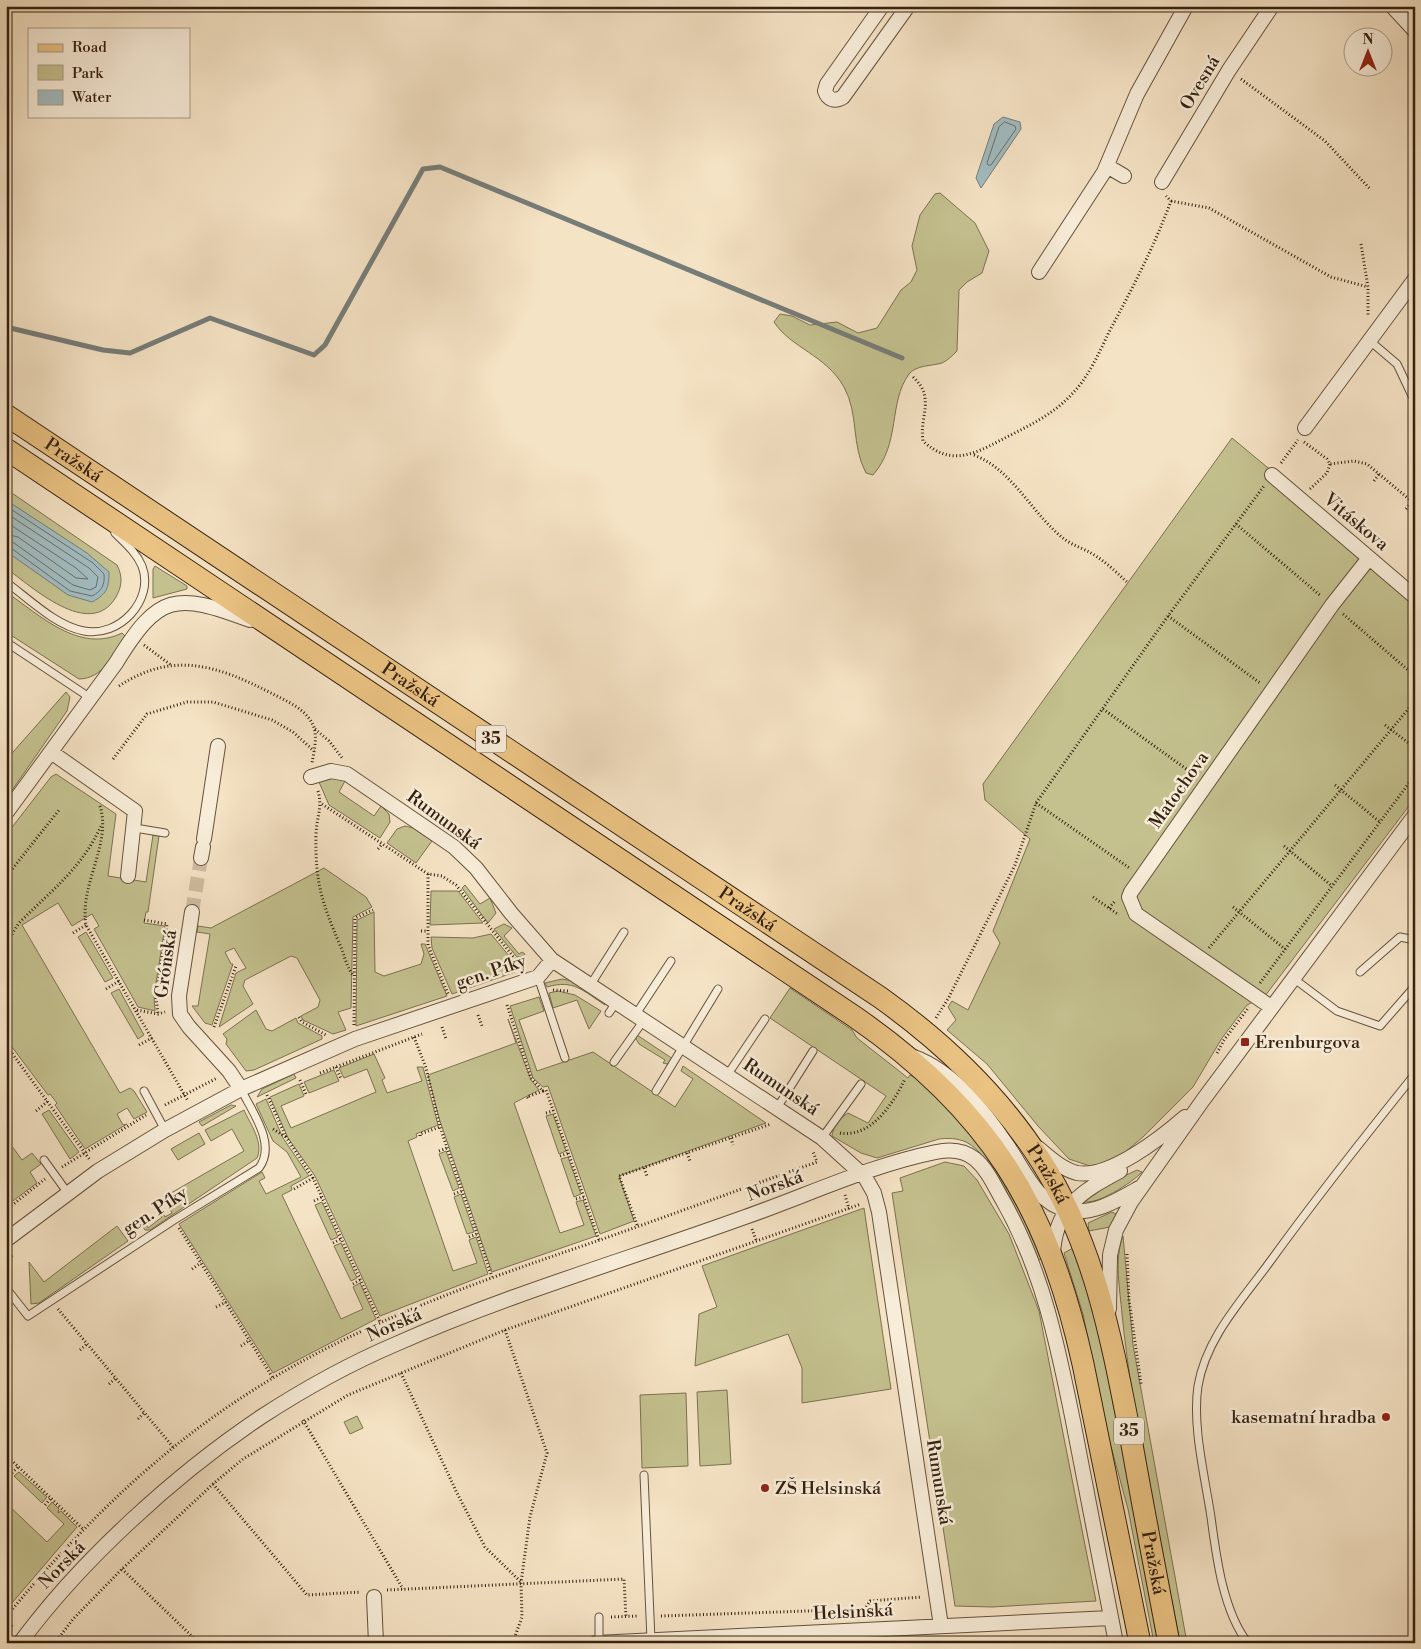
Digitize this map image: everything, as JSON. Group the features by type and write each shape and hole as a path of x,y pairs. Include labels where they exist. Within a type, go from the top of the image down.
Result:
{"main road":[{"name":"Pražská","path":"6,415 881,998 941,1045 969,1071 1025,1137 1042,1162 1090,1260 1109,1329 1169,1643"},
{"name":"Pražská","path":"6,449 740,939 874,1031 905,1062 936,1081 988,1138 1025,1197 1053,1256 1074,1320 1140,1643"}],"street":[{"path":"882,6 827,84 825,91 829,98 834,100 843,98 908,6"},
{"path":"1038,272 1107,166 1137,94 1186,6"},
{"name":"Ovesná","path":"1164,188 1229,70 1272,6"},
{"path":"1392,6 1415,31"},
{"path":"1107,166 1124,176"},
{"path":"1302,433 1415,279"},
{"name":"Vitáskova","path":"1272,475 1415,597"},
{"name":"Matochova","path":"1271,1007 1132,909 1129,898 1142,876 1273,692 1332,605 1369,558"},
{"path":"6,813 132,637 154,612 166,605 183,601 208,604 276,630"},
{"path":"202,846 218,746"},
{"path":"51,752 95,785 133,808 136,816 128,876"},
{"path":"313,776 331,771 347,774"},
{"name":"Rumunská","path":"347,774 454,847 476,868 511,913 552,960 591,984 613,1007 640,1016 777,1108 825,1135 862,1174 871,1187 879,1212 941,1626"},
{"path":"1109,1329 1109,1263 1113,1242 1124,1215 1199,1105 1415,815"},
{"name":"Grónská","path":"192,912 179,996 180,1014 189,1027 229,1071 241,1089"},
{"name":"gen. Píky","path":"6,1240 98,1171 165,1130 241,1089 355,1039 538,977 552,960"},
{"path":"905,1062 932,1064 956,1084 1001,1136 1040,1196 1067,1210 1084,1211 1115,1202 1142,1187"},
{"path":"1025,1137 1062,1167 1086,1174 1099,1171 1138,1152 1172,1128 1199,1105"},
{"path":"1053,1256 1056,1232 1073,1200 1083,1192 1148,1154 1172,1128"},
{"path":"862,1174 936,1152 958,1151 971,1156 980,1164 1006,1206 1034,1267 1053,1327 1116,1643"},
{"name":"Norská","path":"20,1643 74,1578 151,1502 217,1448 314,1385 391,1346 467,1314 747,1217 862,1174"},
{"path":"374,1593 376,1643"},
{"name":"Helsinská","path":"597,1643 799,1638 941,1626 1111,1618"}],"lane":[{"path":"1370,341 1396,364 1415,402"},
{"path":"6,582 61,622 78,630 102,631 126,619 137,606 144,589 142,565 133,550 85,502"},
{"path":"6,642 89,698"},
{"path":"135,828 165,833"},
{"path":"591,984 624,932"},
{"path":"1360,972 1400,937 1415,940"},
{"path":"614,1062 671,961"},
{"path":"538,977 565,1058"},
{"path":"1293,978 1337,1011 1380,1026 1415,986"},
{"path":"656,1091 718,989"},
{"path":"728,1074 765,1019"},
{"path":"777,1108 813,1051"},
{"path":"1248,1643 1230,1609 1216,1554 1196,1411 1198,1386 1206,1356 1220,1329 1312,1203 1415,1074"},
{"path":"825,1135 861,1084"},
{"name":"gen. Píky","path":"6,1288 28,1316 259,1168 264,1160 267,1146 241,1089"},
{"path":"144,1092 165,1130"},
{"path":"44,1160 68,1192"},
{"path":"644,1475 649,1616 648,1641"},
{"path":"597,1643 599,1617"}],"path":[{"path":"1229,70 1325,141 1371,190"},
{"path":"1164,188 1171,201"},
{"path":"1171,201 1208,208 1331,277 1368,287"},
{"path":"913,377 920,384 927,400 921,427 922,442 933,451 954,457 974,455 1047,415 1073,394 1095,361 1139,275 1171,201"},
{"path":"1361,244 1368,287 1369,309 1365,321"},
{"path":"1302,433 1328,459 1330,464 1328,473 1304,495"},
{"path":"974,455 982,458 1013,484 1054,530 1068,541 1093,554 1127,582"},
{"path":"1330,464 1354,460 1367,464 1414,503 1406,508"},
{"path":"1374,481 1379,474"},
{"path":"934,1021 949,998 1015,865 1036,802 1236,524 1329,602"},
{"path":"1337,609 1415,676"},
{"path":"1168,616 1273,692"},
{"path":"1359,628 1364,623"},
{"path":"132,637 171,666"},
{"path":"113,690 132,678 171,666 200,666 236,675 296,706 306,716 314,729 338,751 344,762 347,774"},
{"path":"1202,957 1415,701"},
{"path":"113,759 147,714 187,702 213,702 272,720 293,732 314,751"},
{"path":"1103,709 1207,783"},
{"path":"1385,725 1415,748"},
{"path":"313,776 314,729"},
{"path":"1256,989 1415,775"},
{"path":"1335,785 1380,822"},
{"path":"99,800 105,818 87,889 84,914 86,925 184,1094"},
{"path":"1036,802 1142,876"},
{"path":"354,976 347,966 326,915 320,892 315,863 316,824 322,804 428,874 442,876 456,885 520,965 521,970"},
{"path":"6,877 59,810"},
{"path":"6,943 14,935 19,923 70,875 89,849 105,818"},
{"path":"378,849 382,844"},
{"path":"1284,846 1332,886"},
{"path":"428,874 430,954 450,997"},
{"path":"1234,906 1285,949"},
{"path":"355,1039 355,918 373,910"},
{"path":"136,1010 158,1014 156,997 167,924 144,920"},
{"path":"73,933 86,925"},
{"path":"421,931 428,931"},
{"path":"215,1029 214,1027 236,966"},
{"path":"106,989 119,981"},
{"path":"507,1005 532,1078 543,1091 546,1090 554,1110 599,1240"},
{"path":"478,1015 482,1026"},
{"path":"299,1017 302,1022 330,1038"},
{"path":"442,1027 446,1039"},
{"path":"318,1073 414,1037 426,1068 440,1127 492,1277"},
{"path":"139,1045 152,1038"},
{"path":"7,1048 98,1171"},
{"path":"825,1135 850,1135 864,1131 877,1120 897,1095 905,1062"},
{"path":"336,1067 341,1079"},
{"path":"6,1210 53,1172 84,1152 155,1110 221,1075"},
{"path":"292,1083 309,1077"},
{"path":"300,1080 306,1094"},
{"path":"276,1091 267,1095 285,1136 313,1178 380,1322"},
{"path":"528,1098 543,1091"},
{"path":"36,1111 48,1101"},
{"path":"546,1113 554,1110"},
{"path":"637,1225 619,1176 771,1124"},
{"path":"420,1136 420,1134 440,1127"},
{"path":"730,1138 733,1146"},
{"path":"439,1151 448,1148"},
{"path":"560,1156 569,1153"},
{"path":"687,1153 690,1160"},
{"path":"6,1617 44,1571 84,1530 172,1447 238,1400 273,1378 380,1322 492,1277 817,1162"},
{"path":"644,1168 647,1176"},
{"path":"294,1189 313,1178"},
{"path":"454,1194 462,1191"},
{"path":"55,1643 73,1619 122,1569 213,1484 242,1459 303,1420 348,1395 505,1330 849,1208 844,1193"},
{"path":"314,1201 322,1197"},
{"path":"576,1199 584,1197"},
{"path":"178,1227 273,1378"},
{"path":"468,1237 477,1234"},
{"path":"333,1243 341,1239"},
{"path":"6,1260 21,1248"},
{"path":"1127,1249 1129,1300 1142,1390"},
{"path":"192,1269 201,1263"},
{"path":"353,1284 360,1280"},
{"path":"51,1301 172,1447"},
{"path":"216,1307 226,1302"},
{"path":"505,1330 547,1453 530,1517 521,1583 522,1617 514,1640"},
{"path":"241,1346 250,1340"},
{"path":"80,1350 87,1344"},
{"path":"401,1373 457,1493 485,1547 521,1583"},
{"path":"109,1384 116,1378"},
{"path":"138,1419 144,1413"},
{"path":"303,1420 403,1590"},
{"path":"6,1455 84,1530"},
{"path":"12,1473 18,1466"},
{"path":"213,1484 307,1595 624,1579 626,1617"},
{"path":"45,1504 51,1498"},
{"path":"122,1569 199,1643"},
{"path":"599,1617 865,1609 870,1601 938,1596"}],"green space":[{"path":"940,193 975,223 989,251 982,273 967,282 959,290 957,351 942,363 920,367 909,374 898,398 887,450 882,463 873,475 866,473 861,462 849,397 837,376 818,359 790,339 774,322 780,314 792,316 810,325 837,322 858,333 877,328 901,290 911,282 917,270 912,246 920,215 935,194"},
{"path":"1232,438 1415,590 1415,798 1265,996 1247,1005 1222,1038 1193,1087 1143,1137 1125,1152 1101,1164 1090,1166 1069,1159 1038,1126 987,1064 947,1030 956,1020 948,1007 952,1001 968,1010 1000,943 993,931 1030,839 985,800 983,784"},
{"path":"6,489 117,565 121,577 120,589 116,597 105,609 91,614 76,612 61,606 45,597 6,568"},
{"path":"155,566 187,586 187,589 153,598 153,569"},
{"path":"6,592 46,621 75,635 91,639 106,638 122,633 125,636 112,658 101,670 87,678 79,679 6,632"},
{"path":"66,692 70,697 67,711 6,799 6,760"},
{"path":"56,774 116,814 108,876 146,882 153,835 159,836 148,912 146,912 144,923 165,926 154,996 155,1011 138,1007 94,929 99,926 92,914 72,926 58,903 22,925 120,1093 130,1088 134,1091 147,1112 134,1119 127,1108 117,1114 123,1125 127,1124 85,1149 55,1105 57,1103 50,1094 48,1095 6,1039 6,835 51,777"},
{"path":"335,778 345,781 339,792 374,816 381,806 389,814 390,822 380,838 329,805 319,782 321,779"},
{"path":"405,826 413,828 432,841 416,863 387,843 397,829"},
{"path":"324,868 366,897 372,907 353,917 351,1008 338,1012 346,1030 333,1034 303,1020 301,1016 318,1007 320,1000 297,958 291,956 245,980 243,986 253,1004 219,1027 236,973 246,968 234,948 225,952 231,964 233,964 212,1025 205,1023 192,1006 198,1006 210,934 197,932 198,926 211,928"},
{"path":"465,885 480,904 490,898 496,913 488,923 462,888"},
{"path":"431,891 458,891 483,923 430,925"},
{"path":"374,912 375,972 384,976 421,964 424,954 421,944 425,944 447,996 356,1026 357,920"},
{"path":"504,924 512,928 504,936 519,954 522,952 525,954 523,957 517,957 494,929"},
{"path":"86,932 113,978 105,982 78,937"},
{"path":"491,934 514,962 515,972 452,994 432,948 431,937 473,938"},
{"path":"562,979 572,981 607,1003 605,1005 571,985 564,984 547,987 545,983"},
{"path":"790,988 852,1030 857,1038 908,1078 910,1075 916,1078 944,1105 983,1150 1005,1182 1023,1214 1043,1258 1039,1260 1018,1213 988,1162 966,1142 939,1139 877,1158 861,1153 832,1136 837,1123 848,1113 868,1123 886,1096 770,1018"},
{"path":"119,989 144,1035 138,1039 111,993"},
{"path":"558,991 575,995 601,1011 589,1029 577,1000 553,1008 549,993"},
{"path":"539,997 544,1011 519,1020 537,1071 593,1052 675,1107 693,1079 681,1071 683,1066 766,1123 619,1176 634,1221 600,1234 548,1086 543,1087 533,1078 510,1006"},
{"path":"256,1010 266,1029 272,1031 296,1018 298,1023 322,1036 322,1039 254,1070 246,1071 226,1044 227,1039 223,1034"},
{"path":"508,1019 531,1080 539,1090 514,1103 560,1233 584,1225 576,1202 583,1200 596,1236 492,1272 439,1118 428,1075 516,1043"},
{"path":"637,1035 673,1059 667,1064 663,1063 665,1060 639,1044 636,1039"},
{"path":"374,1054 385,1078 382,1080 387,1093 422,1081 417,1067 423,1067 438,1125 416,1134 417,1137 408,1141 453,1271 477,1263 469,1240 476,1237 488,1274 380,1316 315,1176 288,1138 270,1097 299,1084 304,1096 281,1106 291,1128 376,1092 367,1069 344,1078 339,1068"},
{"path":"334,1070 339,1081 309,1093 304,1082"},
{"path":"294,1074 296,1078 257,1097 262,1089"},
{"path":"266,1099 283,1138 309,1176 291,1186 292,1190 282,1195 341,1319 363,1309 353,1287 360,1283 376,1319 273,1373 179,1224 262,1172 265,1178 259,1181 266,1194 301,1177 287,1152 273,1141 256,1104"},
{"path":"231,1105 236,1106 202,1126 199,1122"},
{"path":"49,1110 79,1152 70,1159 42,1114"},
{"path":"244,1110 258,1139 259,1152 257,1158 150,1230 145,1230 139,1221 143,1219 148,1228 162,1217 157,1210 160,1208 165,1217 172,1213 164,1197 244,1151 232,1129 211,1141 205,1130"},
{"path":"553,1114 566,1151 559,1154 546,1116"},
{"path":"199,1133 205,1144 178,1160 171,1149"},
{"path":"6,1138 22,1160 32,1153 41,1164 30,1172 37,1183 6,1206"},
{"path":"446,1151 459,1188 453,1191 439,1154"},
{"path":"568,1157 581,1194 574,1197 561,1159"},
{"path":"945,1162 964,1166 977,1180 1009,1234 1039,1311 1096,1601 992,1607 955,1606 892,1193 903,1191 900,1178"},
{"path":"1137,1170 1142,1172 1114,1193 1089,1202 1083,1201 1101,1187"},
{"path":"461,1194 474,1232 467,1234 454,1197"},
{"path":"322,1202 338,1237 331,1240 315,1205"},
{"path":"864,1208 891,1389 802,1403 802,1368 788,1334 695,1366 699,1314 717,1307 702,1266"},
{"path":"1112,1212 1116,1214 1110,1227 1089,1231 1088,1223"},
{"path":"117,1226 128,1241 39,1303 31,1304 29,1262 44,1282"},
{"path":"1123,1236 1133,1345 1187,1643 1180,1643 1133,1397 1118,1275 1120,1245"},
{"path":"341,1243 357,1278 351,1281 334,1246"},
{"path":"1073,1248 1086,1281 1105,1361 1160,1643 1154,1643 1128,1509 1107,1432 1083,1314 1064,1253"},
{"path":"727,1390 731,1464 700,1466 697,1392"},
{"path":"686,1393 688,1466 642,1468 640,1395"},
{"path":"357,1416 363,1428 350,1434 344,1422"},
{"path":"19,1472 47,1497 42,1503 14,1476"},
{"path":"52,1502 59,1509 58,1513 61,1511 77,1527 6,1610 6,1503 47,1542 64,1524 47,1508"},
{"path":"1103,1637 1104,1643 968,1643"}],"water":[{"path":"1003,117 1020,122 1021,129 981,188 976,178 994,124"},
{"path":"6,500 87,553 109,572 108,586 104,593 92,602 68,595 6,551"}],"waterway":[{"path":"6,327 103,350 130,353 210,318 314,355 325,345 423,169 440,167 902,358"}],"tunnel":[{"path":"192,912 201,858"}],"place":[{"name":"Erenburgova","path":"1245,1042"},
{"name":"kasematní hradba","path":"1386,1417"},
{"name":"ZŠ Helsinská","path":"765,1488"}]}
